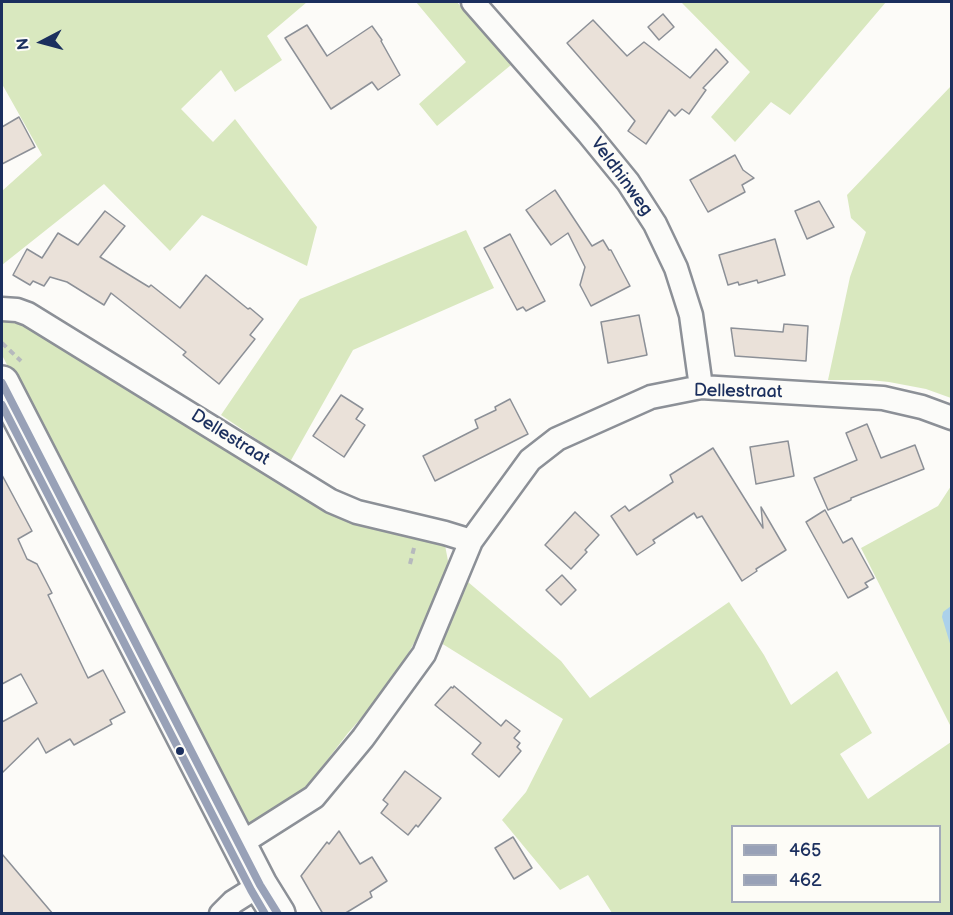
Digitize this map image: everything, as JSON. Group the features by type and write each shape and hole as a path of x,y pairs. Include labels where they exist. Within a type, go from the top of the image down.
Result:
{"street":[{"name":"Veldhinweg","path":"473,2 595,141 628,182 655,224 676,268 691,315 701,387"},
{"name":"Dellestraat","path":"2,309 17,310 28,314 331,501 357,512 471,541"},
{"path":"2,383 11,426 240,844 260,885 278,914"},
{"name":"Dellestraat","path":"240,844 314,797 363,738 424,654 471,541 530,460 557,439 651,397 701,387 883,398 921,407 951,418"},
{"path":"221,914 233,902 260,885"}],"green space":[{"path":"2,2 307,2 267,36 282,60 235,92 221,70 181,109 213,142 235,119 317,227 307,266 202,215 170,251 104,184 2,265 2,191 42,155 2,84"},
{"path":"416,2 457,2 511,65 437,126 419,104 466,62"},
{"path":"681,2 886,2 790,115 771,102 735,142 711,117 750,72"},
{"path":"951,86 951,398 926,389 889,382 828,380 850,277 866,232 851,218 847,195"},
{"path":"466,230 494,288 353,350 290,462 221,415 300,299"},
{"path":"13,317 322,506 434,539 445,545 448,561 446,575 392,683 348,733 308,785 267,816 252,824 240,822 2,355 2,320"},
{"path":"951,486 951,727 861,548 938,506"},
{"path":"468,582 561,661 590,698 729,602 764,655 791,705 837,671 872,733 840,754 868,799 951,742 951,913 612,913 588,875 560,890 502,820 526,792 563,719 441,643"}],"water":[{"path":"951,606 951,647 942,617 943,612"}],"building":[{"path":"663,14 674,27 659,40 648,27"},
{"path":"593,20 627,56 644,42 690,78 716,49 728,62 703,88 706,90 689,114 682,109 675,116 669,110 646,144 628,131 635,121 567,43"},
{"path":"307,25 327,56 372,26 400,75 378,90 372,82 331,109 285,38"},
{"path":"19,117 35,147 2,164 2,127"},
{"path":"735,155 743,170 754,178 742,185 745,192 708,212 690,180"},
{"path":"555,190 592,246 603,240 611,250 630,286 591,306 580,285 585,267 568,233 551,245 526,210"},
{"path":"819,201 834,227 807,239 795,211"},
{"path":"105,211 125,226 100,257 149,287 151,285 180,308 206,275 263,319 250,335 255,339 219,384 183,355 186,352 111,293 104,305 67,282 50,277 44,286 33,281 30,285 13,275 27,249 42,258 58,233 78,245"},
{"path":"510,234 545,301 526,311 523,307 517,310 484,248"},
{"path":"775,239 785,275 758,283 757,280 739,285 738,282 728,285 719,255"},
{"path":"639,315 647,355 608,363 601,322"},
{"path":"784,324 808,326 806,361 735,356 731,328 783,332"},
{"path":"341,395 363,409 356,419 365,425 344,457 313,436"},
{"path":"510,399 528,434 435,481 423,456 478,428 475,420 496,410 495,407"},
{"path":"867,424 881,458 915,445 924,469 851,498 828,510 814,478 857,460 846,433"},
{"path":"788,441 794,476 756,484 750,447"},
{"path":"713,448 763,528 761,507 786,550 742,581 702,516 697,518 694,513 653,540 655,543 637,555 611,516 625,506 629,511 673,482 670,475"},
{"path":"2,475 32,531 18,539 27,559 37,564 52,593 48,595 88,678 103,670 125,712 110,720 112,724 74,745 70,739 46,753 38,738 2,773 2,722 37,703 21,674 2,684"},
{"path":"825,510 843,543 852,538 874,578 865,583 868,587 848,598 806,522"},
{"path":"575,512 599,535 571,569 545,545"},
{"path":"562,575 576,590 561,605 546,590"},
{"path":"454,686 501,726 506,720 520,731 514,738 520,743 517,747 521,751 499,777 472,754 481,743 435,705"},
{"path":"405,771 441,798 418,827 416,825 408,835 381,813 388,804 383,800"},
{"path":"339,831 360,864 372,857 387,881 370,892 372,897 344,914 323,914 301,876 327,842 329,844"},
{"path":"513,837 532,868 514,879 495,848"},
{"path":"2,854 53,914 2,914"}],"transit line":[{"name":"465","path":"2,383 260,885 278,914"},
{"name":"462","path":"2,405 265,914"}]}
